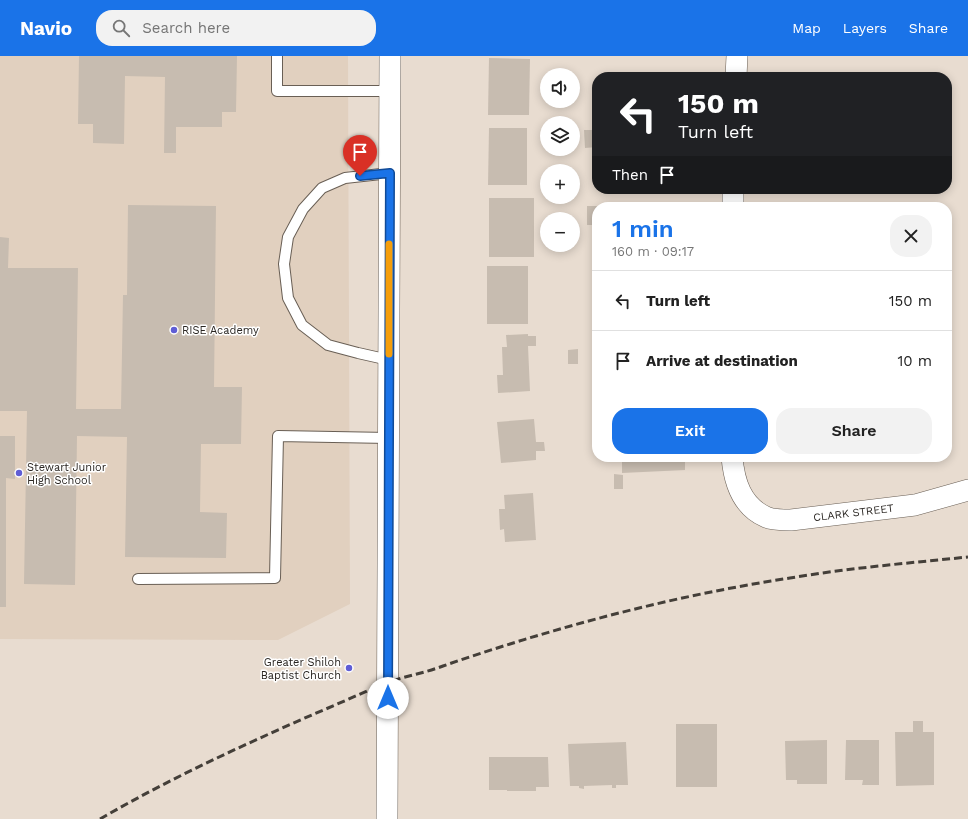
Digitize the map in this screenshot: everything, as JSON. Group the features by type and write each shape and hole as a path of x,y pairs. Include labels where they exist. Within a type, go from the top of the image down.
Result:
{"street":[{"path":"387,819 390,56"},
{"path":"736,72 737,56"},
{"name":"CLARK STREET","path":"732,462 737,485 744,498 754,510 767,517 779,520 791,520 915,505 968,490"}],"lane":[{"path":"277,56 277,92 390,91"},
{"path":"389,360 358,354 328,345 302,325 288,298 284,264 288,237 304,210 322,188 345,178 390,173"},
{"path":"138,579 275,578 278,436 389,438"}],"shaded area":[{"name":"RISE Academy","path":"0,56 348,56 350,604 278,640 0,639"}],"building":[{"path":"79,56 237,56 236,112 222,112 222,127 176,127 176,153 164,153 165,77 125,76 124,144 93,143 93,124 78,124"},
{"path":"489,58 530,59 529,115 488,115"},
{"path":"489,128 527,128 527,185 488,185"},
{"path":"584,130 592,130 592,147 585,148"},
{"path":"489,198 534,198 534,257 489,257"},
{"path":"128,205 216,206 214,387 242,387 241,444 201,444 200,512 227,513 226,558 125,557 127,437 77,436 75,585 24,584 27,411 0,411 0,237 9,238 8,268 78,268 76,409 121,409 123,295 127,295"},
{"path":"587,206 592,206 592,225 587,225"},
{"path":"487,266 528,266 528,324 487,324"},
{"path":"528,334 528,336 536,336 536,346 528,346 530,391 498,393 497,375 503,375 502,347 507,347 506,335"},
{"path":"578,349 578,364 568,364 568,350"},
{"path":"534,419 536,442 544,442 545,451 536,451 536,460 501,463 497,422"},
{"path":"0,436 15,436 15,479 6,478 6,607 0,607"},
{"path":"622,462 685,462 685,470 622,473"},
{"path":"614,474 623,475 623,489 614,489"},
{"path":"533,493 536,540 505,542 504,529 500,530 499,509 505,509 504,495"},
{"path":"913,721 923,721 923,732 934,732 934,785 896,786 895,732 913,732"},
{"path":"676,724 717,724 717,787 676,787"},
{"path":"827,740 827,784 797,784 797,780 786,780 785,741"},
{"path":"846,740 879,740 879,785 862,785 863,780 845,780"},
{"path":"626,742 628,785 616,785 616,788 612,788 612,785 584,786 584,789 579,788 579,786 570,786 568,744"},
{"path":"489,757 548,757 549,787 536,787 536,791 489,790"}],"railway":[{"path":"100,819 152,790 232,751 377,687 528,638 658,603 746,585 834,571 968,557"}],"slow traffic":[{"path":"389,244 389,354"}],"place":[{"name":"RISE Academy","path":"174,330"},
{"name":"Stewart Junior High School","path":"19,473"},
{"name":"Greater Shiloh Baptist Church","path":"349,668"}],"route":[{"path":"360,176 390,173 388,698"}]}
